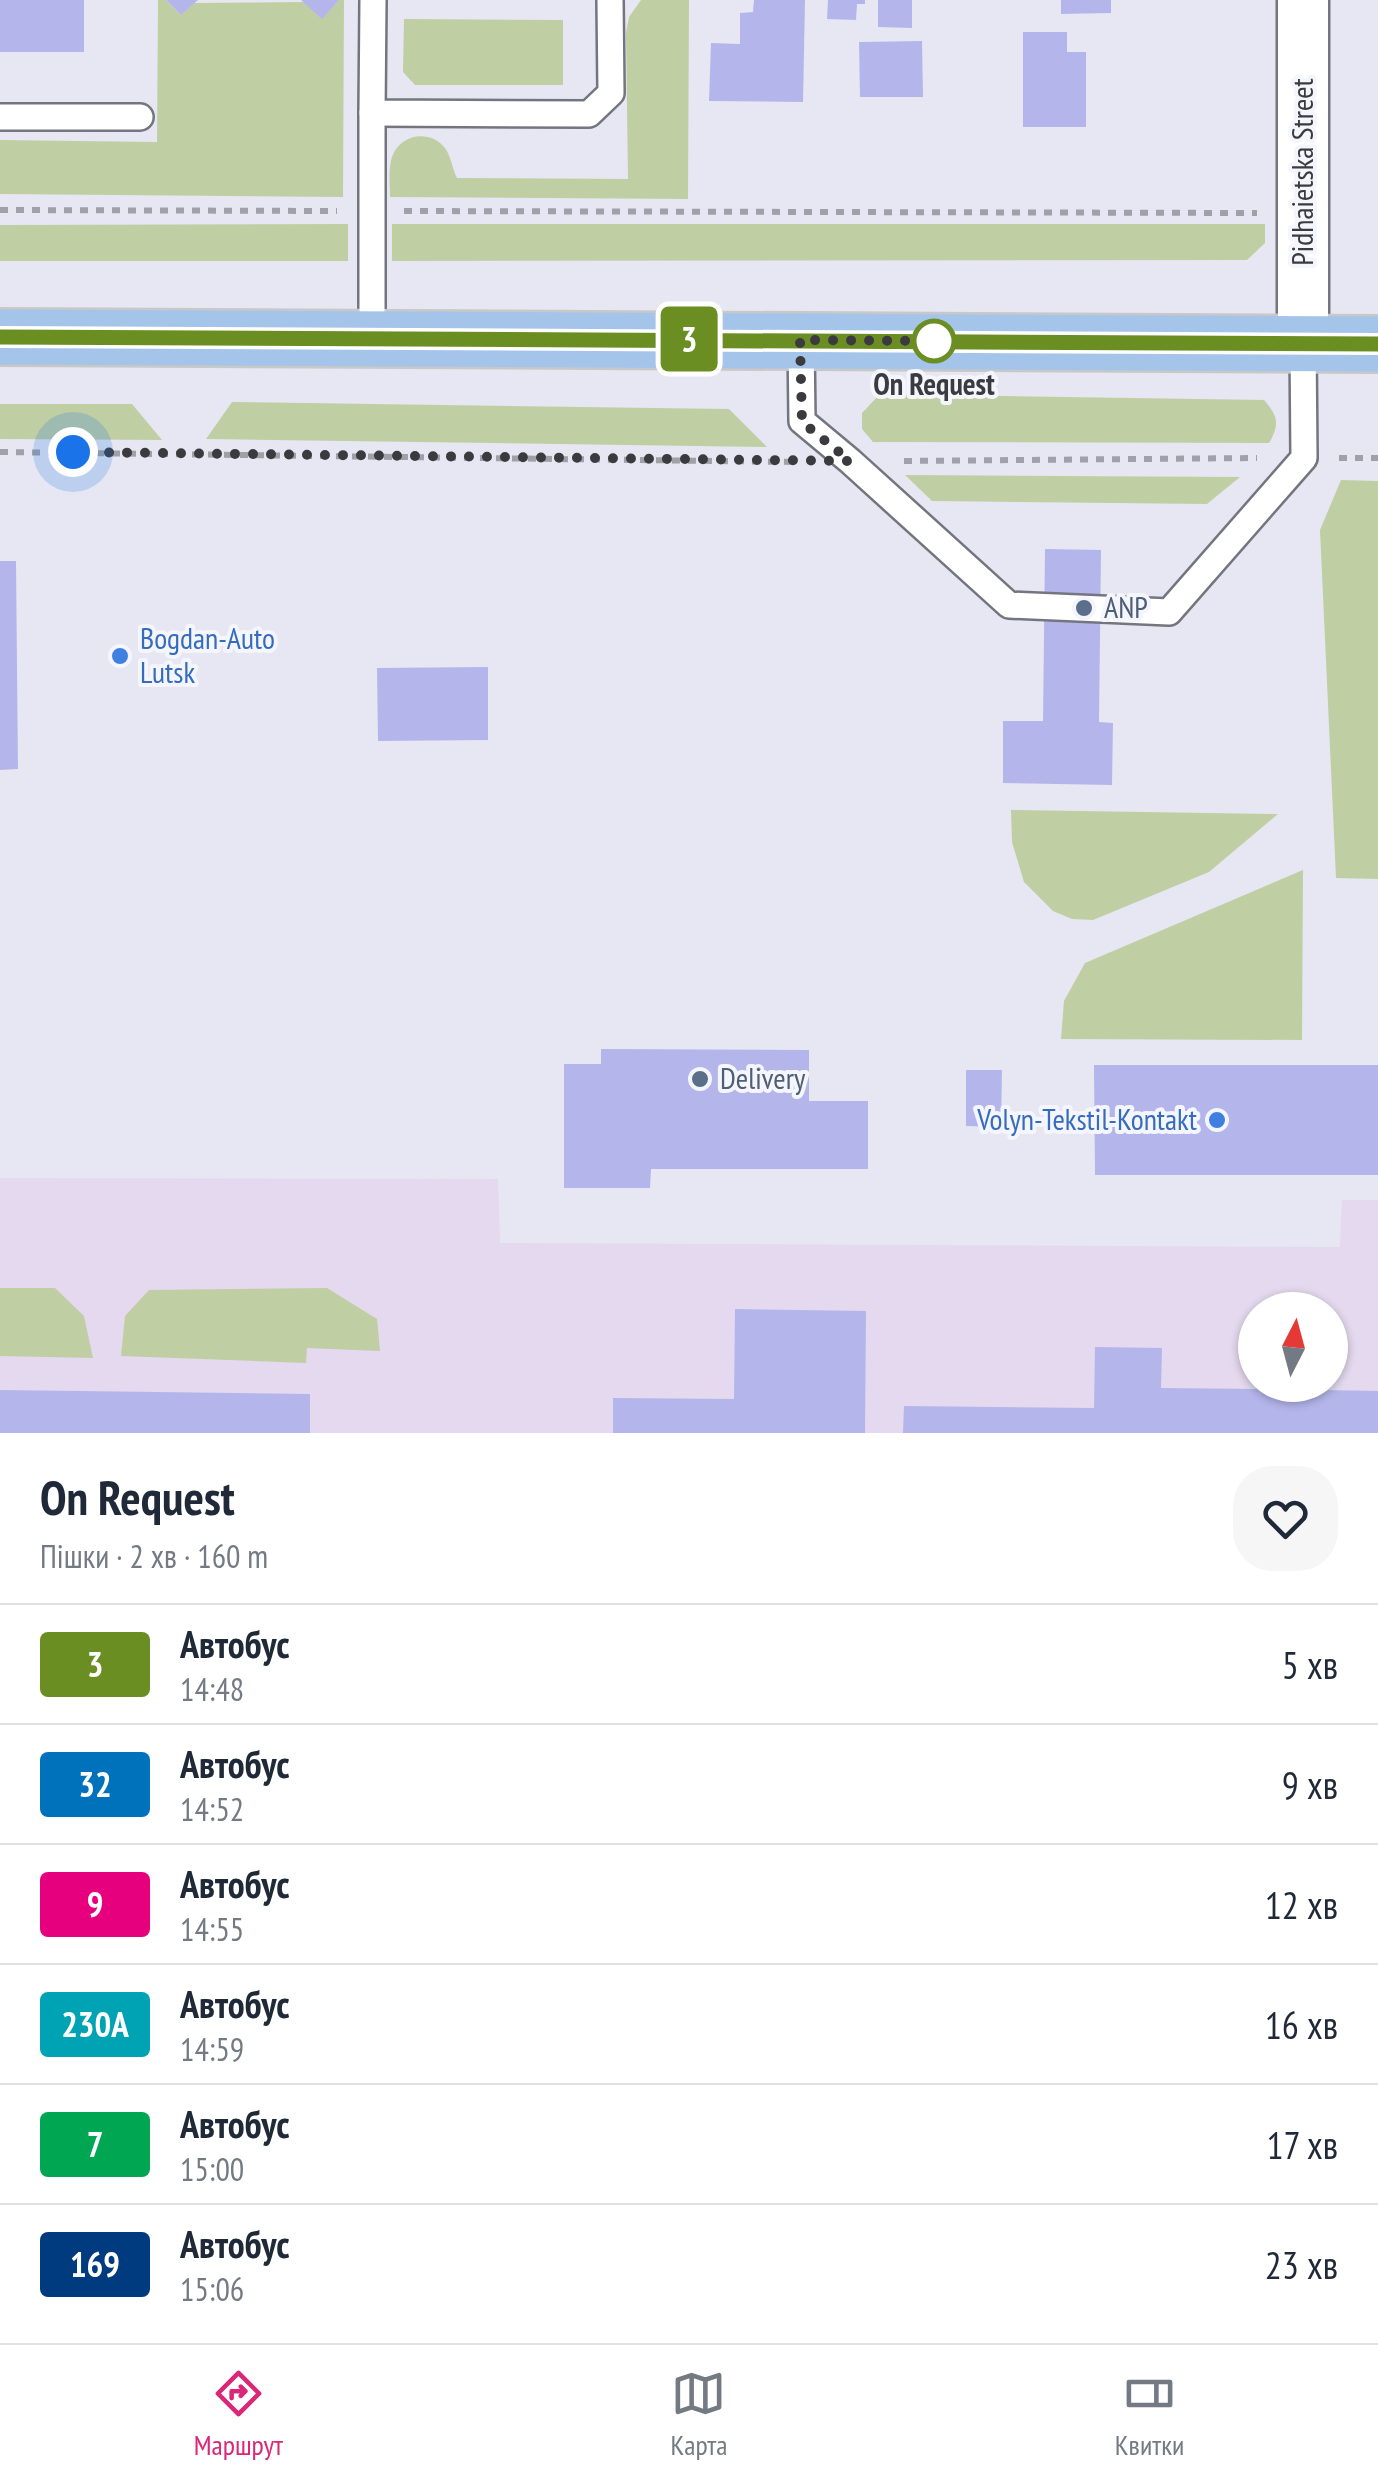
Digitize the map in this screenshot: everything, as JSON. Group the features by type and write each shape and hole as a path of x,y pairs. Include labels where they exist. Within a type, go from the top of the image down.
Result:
{"main road":[{"path":"0,337 1378,344"}],"street":[{"name":"Pidhaietska Street","path":"1303,0 1303,343"}],"lane":[{"path":"372,338 373,0"},
{"path":"372,113 589,114 610,93 610,0"},
{"path":"0,117 140,118"},
{"path":"800,340 802,422 1009,605 1169,612 1304,458 1303,343"}],"path":[{"path":"0,210 1303,213"},
{"path":"0,452 850,461 1304,458"}],"shaded area":[{"path":"0,1178 498,1179 500,1243 1340,1247 1342,1200 1378,1200 1378,1433 0,1433"}],"green space":[{"path":"158,0 166,0 181,15 194,3 304,2 322,18 339,0 344,0 343,197 0,194 0,140 157,142"},
{"path":"641,0 689,0 688,199 390,197 390,172 396,149 408,139 424,136 445,148 457,178 628,179 626,33 629,17"},
{"path":"404,19 563,20 563,85 415,85 403,72"},
{"path":"348,224 348,261 0,261 0,225"},
{"path":"392,224 1265,224 1265,243 1247,260 392,261"},
{"path":"880,394 1264,400 1276,425 1269,443 873,442 862,429 862,413"},
{"path":"232,402 729,409 767,447 206,439"},
{"path":"0,404 132,404 162,440 0,439"},
{"path":"905,475 1240,477 1207,504 932,501"},
{"path":"1341,480 1378,481 1378,879 1336,878 1320,530"},
{"path":"1011,810 1278,814 1209,872 1093,920 1072,919 1053,911 1024,882 1012,842"},
{"path":"1303,870 1302,1040 1061,1039 1064,1001 1085,963"},
{"path":"0,1288 55,1288 84,1316 93,1358 0,1356"},
{"path":"327,1288 377,1319 380,1351 307,1348 306,1363 121,1356 125,1316 149,1290"}],"building":[{"path":"0,0 84,0 84,52 0,52"},
{"path":"166,0 198,0 181,15"},
{"path":"301,0 339,0 322,19"},
{"path":"754,0 805,0 803,102 709,101 711,43 740,44 740,13 753,12"},
{"path":"828,0 865,0 865,4 857,4 856,20 827,19"},
{"path":"878,0 912,0 912,28 878,27"},
{"path":"1061,0 1111,0 1111,13 1061,14"},
{"path":"1023,32 1067,32 1067,52 1086,52 1086,127 1023,127"},
{"path":"922,41 923,97 860,97 859,42"},
{"path":"1045,549 1101,550 1099,722 1113,723 1112,785 1003,783 1003,721 1043,721"},
{"path":"0,561 16,561 18,769 0,770"},
{"path":"488,667 488,740 378,741 377,668"},
{"path":"601,1049 809,1050 809,1101 868,1101 868,1169 651,1169 650,1188 564,1188 564,1064 601,1064"},
{"name":"Volyn-Tekstil-Kontakt","path":"1094,1065 1378,1065 1378,1175 1095,1175"},
{"path":"966,1070 1002,1070 1001,1127 966,1126"},
{"path":"735,1309 866,1311 865,1433 613,1433 613,1398 734,1399"},
{"path":"1095,1347 1162,1348 1161,1388 1238,1389 1238,1402 1348,1402 1348,1390 1378,1391 1378,1433 903,1433 904,1406 1094,1408"},
{"path":"0,1390 310,1394 310,1433 0,1433"}],"bus line":[{"name":"3","path":"0,337 1378,344"}],"place":[{"name":"On Request","path":"934,341"},
{"name":"ANP","path":"1084,608"},
{"name":"Bogdan-Auto Lutsk","path":"120,656"},
{"name":"Delivery","path":"700,1079"},
{"name":"Volyn-Tekstil-Kontakt","path":"1217,1120"}],"route":[{"path":"73,452 850,461 802,422 800,340 934,341"}]}
